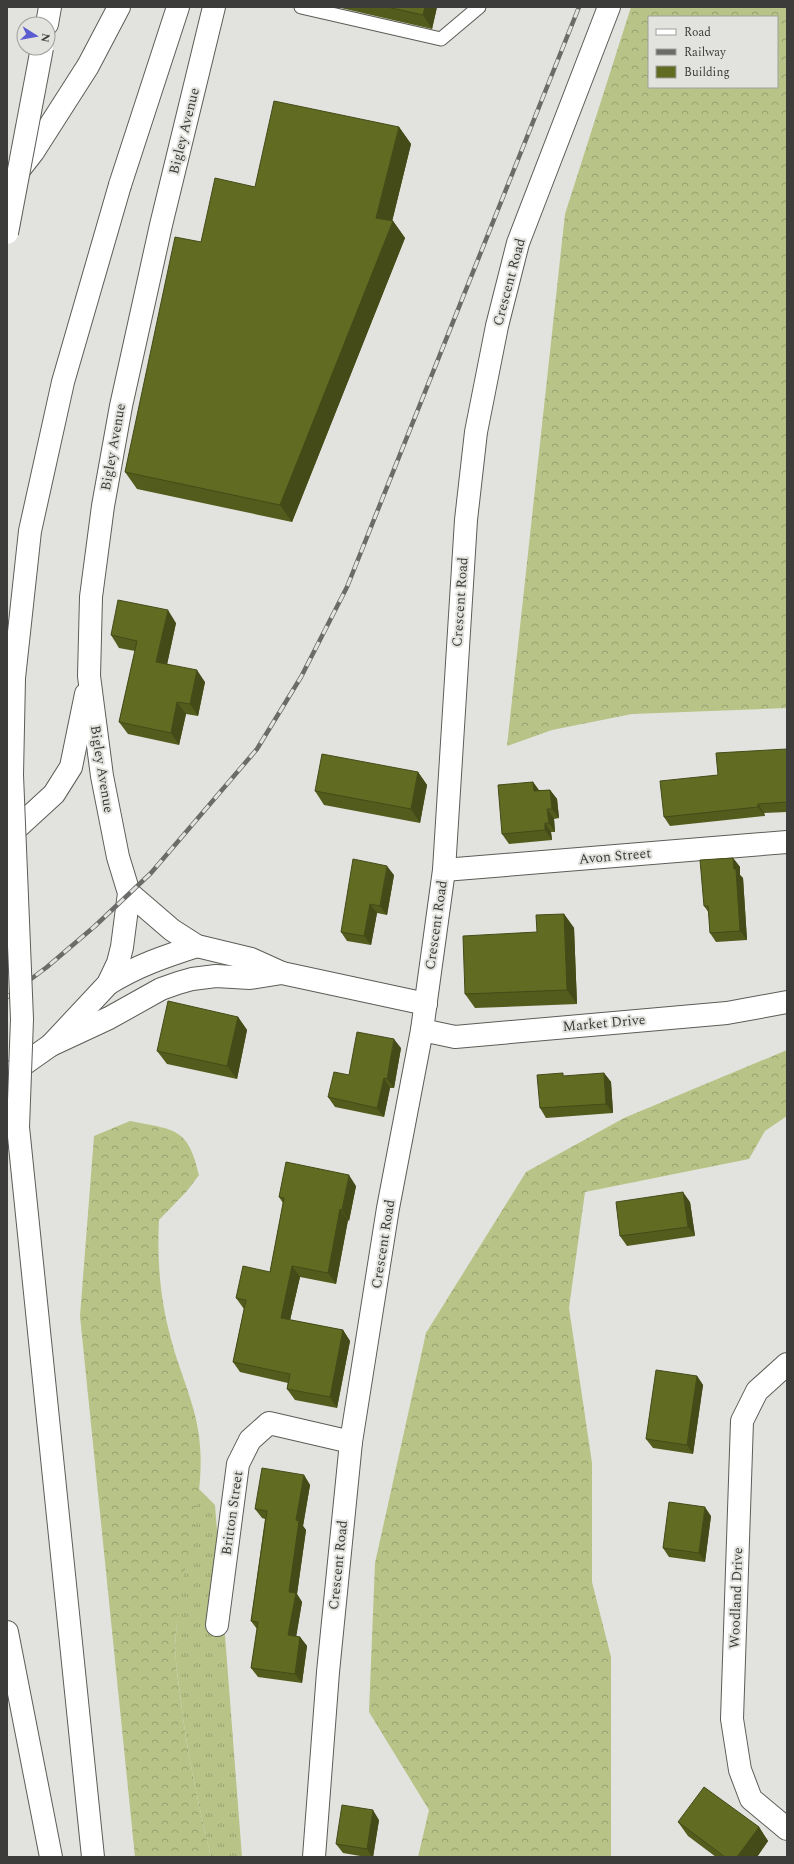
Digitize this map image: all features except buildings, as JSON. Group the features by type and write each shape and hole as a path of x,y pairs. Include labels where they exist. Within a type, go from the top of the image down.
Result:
{"main road":[{"path":"7,186 33,152 88,66 119,7"},
{"path":"93,1857 18,1127 22,1019 12,775 14,678 30,531 63,382 120,185 178,7"},
{"name":"Bigley Avenue","path":"108,984 118,963 122,947 129,893 118,857 102,776 90,676 91,597 103,506 120,406 161,225 214,7"},
{"name":"Crescent Road","path":"314,1857 328,1672 351,1442 388,1208 422,1030 444,870 466,520 476,432 497,326 518,244 609,7"},
{"path":"7,233 40,56"},
{"path":"7,830 18,827 54,794 71,767 90,676"},
{"name":"Avon Street","path":"444,870 787,842"},
{"path":"129,893 172,930 197,946 251,959 282,972 426,1004"},
{"path":"51,1045 108,984 128,972 148,963 197,946"},
{"path":"7,1076 51,1045 109,1018 161,989 178,982 216,976 250,978 282,972"},
{"name":"Market Drive","path":"422,1030 455,1037 727,1013 787,1002"},
{"path":"7,1091 18,1127"},
{"name":"Woodland Drive","path":"787,1364 757,1391 742,1421 732,1718 740,1770 751,1799 787,1829"},
{"name":"Britton Street","path":"217,1625 238,1464 250,1440 269,1423 351,1442"},
{"path":"7,1632 52,1857"}],"lane":[{"path":"301,7 442,39 479,7"}],"green space":[{"path":"631,7 787,7 787,708 632,714 552,730 507,746 565,214"},
{"path":"787,1050 787,1116 765,1131 749,1159 585,1192 569,1308 592,1463 592,1582 611,1657 611,1857 418,1857 429,1810 369,1712 375,1563 426,1333 526,1172 624,1118"},
{"path":"130,1121 158,1126 177,1133 184,1139 190,1148 195,1159 199,1175 187,1191 159,1220 158,1250 160,1280 167,1324 199,1432 201,1468 199,1491 196,1515 178,1609 175,1648 189,1756 211,1857 135,1857 80,1316 94,1136"},
{"path":"199,1489 215,1505 242,1857 211,1857 189,1755 177,1670 175,1640 179,1597"}],"railway":[{"path":"7,997 47,967 95,926 151,873 257,749 301,677 347,587 579,7"}]}
